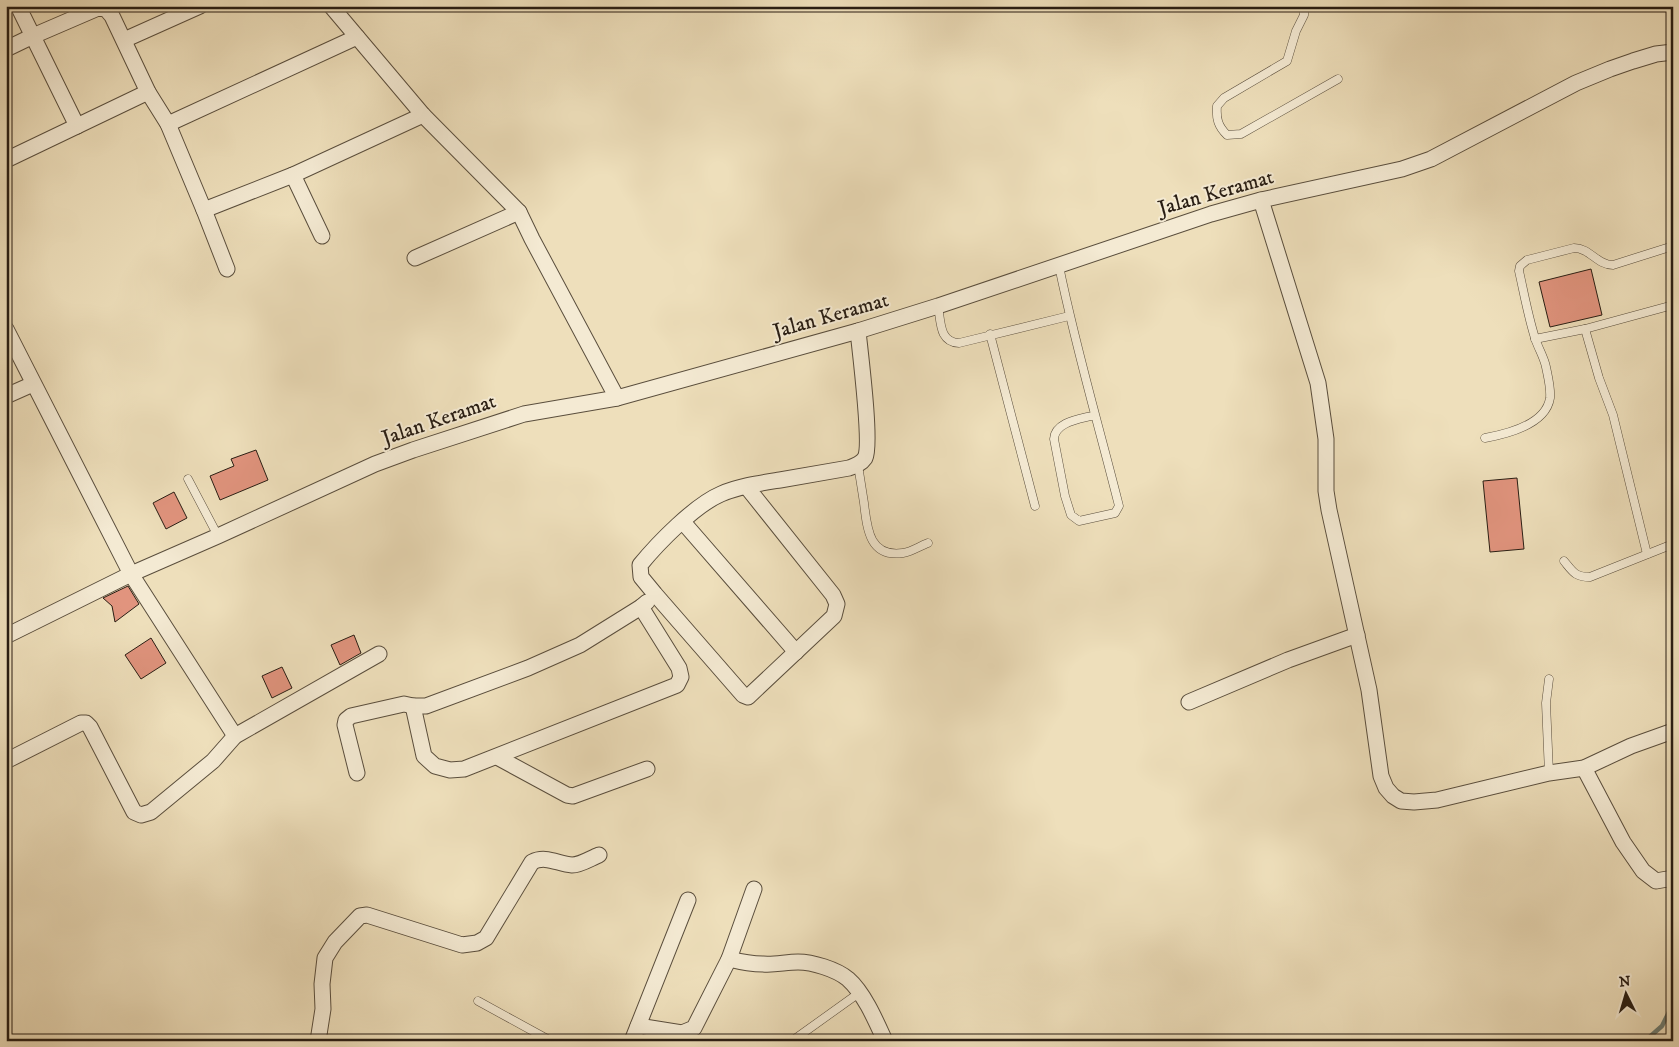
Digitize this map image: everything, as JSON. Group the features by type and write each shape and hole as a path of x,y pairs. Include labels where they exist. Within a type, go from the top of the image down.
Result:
{"street":[{"path":"18,6 77,126"},
{"path":"124,40 200,6"},
{"path":"331,6 423,114 519,212 617,398"},
{"path":"6,49 98,8 106,9 112,16 148,92 168,124 227,269"},
{"path":"168,124 357,38"},
{"name":"Jalan Keramat","path":"6,636 131,574 375,464 413,450 524,414 617,398 858,331 1059,266 1211,214 1262,200 1402,169 1430,159 1576,83 1610,68 1656,54 1673,52"},
{"path":"6,160 148,92"},
{"path":"204,210 293,175 423,114"},
{"path":"293,175 322,236"},
{"path":"1262,200 1318,383 1326,439 1326,491 1329,510 1369,690 1381,776 1386,788 1401,801 1437,800 1549,773 1584,768 1631,746 1673,731"},
{"path":"415,258 519,212"},
{"path":"6,328 131,574 235,736"},
{"path":"746,486 836,600 837,609 834,616 751,695 746,696 743,695 641,577 640,565 654,548 706,502 720,494 746,486 858,465 865,457 867,442 858,331"},
{"path":"6,396 33,384"},
{"path":"684,522 796,652"},
{"path":"357,773 345,725 346,720 351,716 404,704 426,706 528,668 580,645 642,607 655,594"},
{"path":"413,706 424,756 435,766 450,770 464,769 677,685 681,677 679,668 642,607"},
{"path":"1188,702 1288,660 1357,635"},
{"path":"6,761 80,723 86,723 90,727 134,812 142,815 151,812 213,761 235,736 379,654"},
{"path":"496,757 573,796 647,769"},
{"path":"1584,768 1624,842 1643,871 1656,881 1673,878"},
{"path":"318,1041 323,1009 322,974 325,958 335,942 354,920 360,916 367,915 462,945 477,943 486,938 532,862 539,859 547,859 572,865 599,855"},
{"path":"688,900 635,1034 682,1033 694,1028 729,959 754,889"},
{"path":"729,959 748,964 810,963 822,966 847,978 859,993 885,1041"}],"lane":[{"path":"1304,6 1304,15 1296,31 1286,61 1224,98 1217,106 1217,120 1220,128 1227,135 1241,134 1338,79"},
{"path":"1485,438 1497,436 1522,427 1537,419 1547,407 1550,399 1546,365 1535,339 1519,271 1523,262 1574,248 1581,248 1603,264 1613,265 1673,246"},
{"path":"1059,266 1069,316 1119,506 1114,513 1079,521 1071,515 1054,433 1057,428 1063,425 1095,415"},
{"path":"1535,339 1673,305"},
{"path":"938,306 944,336 948,340 959,343 1069,316"},
{"path":"1585,328 1599,378 1613,415 1647,554"},
{"path":"990,334 1035,506"},
{"path":"858,465 868,532 875,545 882,551 904,553 928,543"},
{"path":"188,479 218,536"},
{"path":"1564,561 1575,575 1590,577 1673,544"},
{"path":"1549,678 1546,703 1549,773"},
{"path":"792,1041 859,993"},
{"path":"478,1001 551,1041"}],"building":[{"path":"1591,269 1602,315 1550,327 1539,282"},
{"path":"256,450 268,480 220,500 210,476 234,466 231,459"},
{"path":"1517,478 1524,549 1490,552 1483,481"},
{"path":"174,492 187,518 166,529 153,503"},
{"path":"128,586 139,604 115,622 112,606 103,598"},
{"path":"354,635 361,653 340,665 331,645"},
{"path":"151,638 166,663 141,679 125,655"},
{"path":"282,667 292,688 272,698 262,676"}],"waterway":[{"path":"1645,1041 1662,1026 1673,1004"}]}
